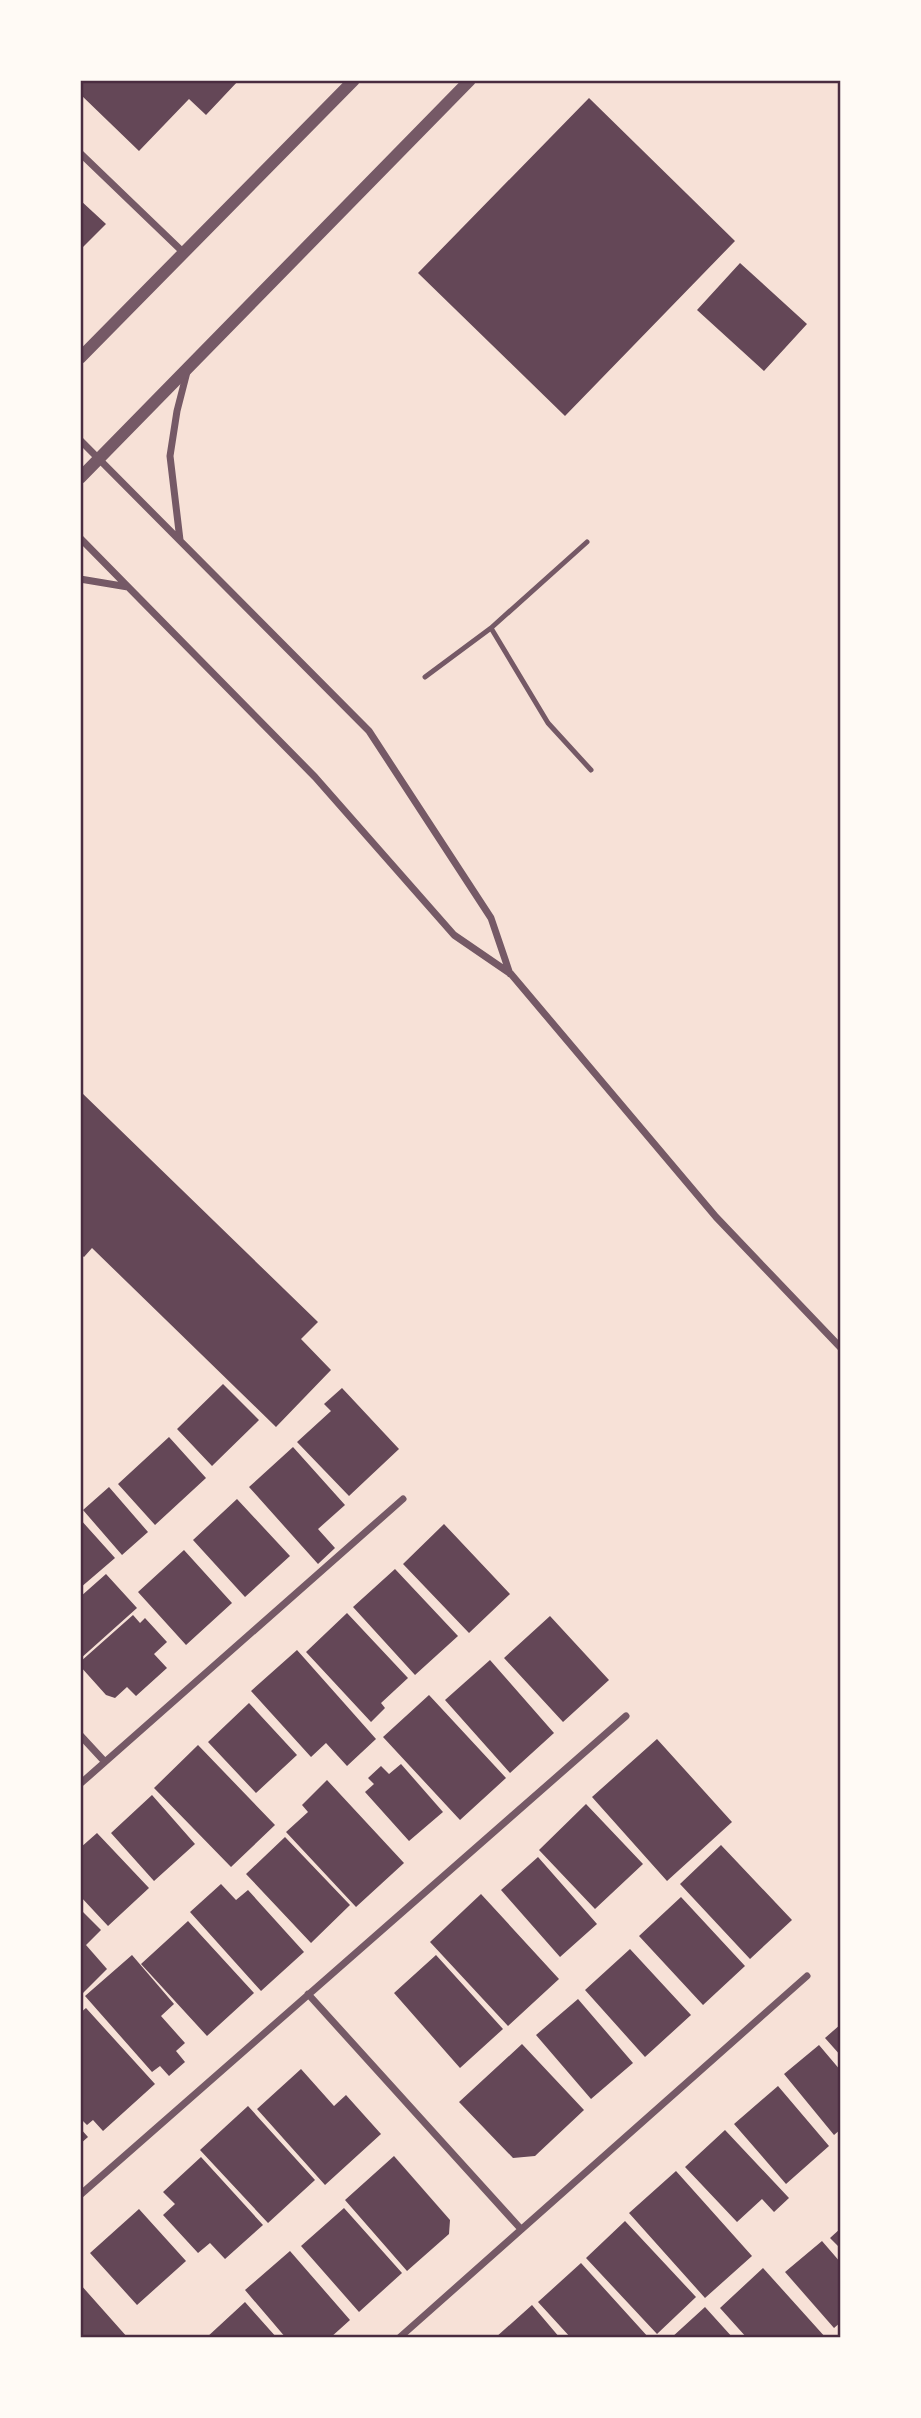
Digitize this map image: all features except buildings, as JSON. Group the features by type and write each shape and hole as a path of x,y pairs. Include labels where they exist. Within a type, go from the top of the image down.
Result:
{"street":[{"path":"80,358 354,80"},
{"path":"80,478 470,80"},
{"path":"80,153 184,253"},
{"path":"180,540 170,456 177,411 188,370"},
{"path":"80,440 369,731 491,918 510,974"},
{"path":"80,538 315,777 454,935 510,974 716,1217 841,1348"},
{"path":"80,579 129,587"},
{"path":"80,1784 403,1499"},
{"path":"80,2195 626,1716"},
{"path":"80,1735 105,1762"},
{"path":"399,2337 807,1976"},
{"path":"308,1994 520,2228"}],"lane":[{"path":"425,677 491,628 587,542"},
{"path":"491,628 548,723 591,771"}]}
